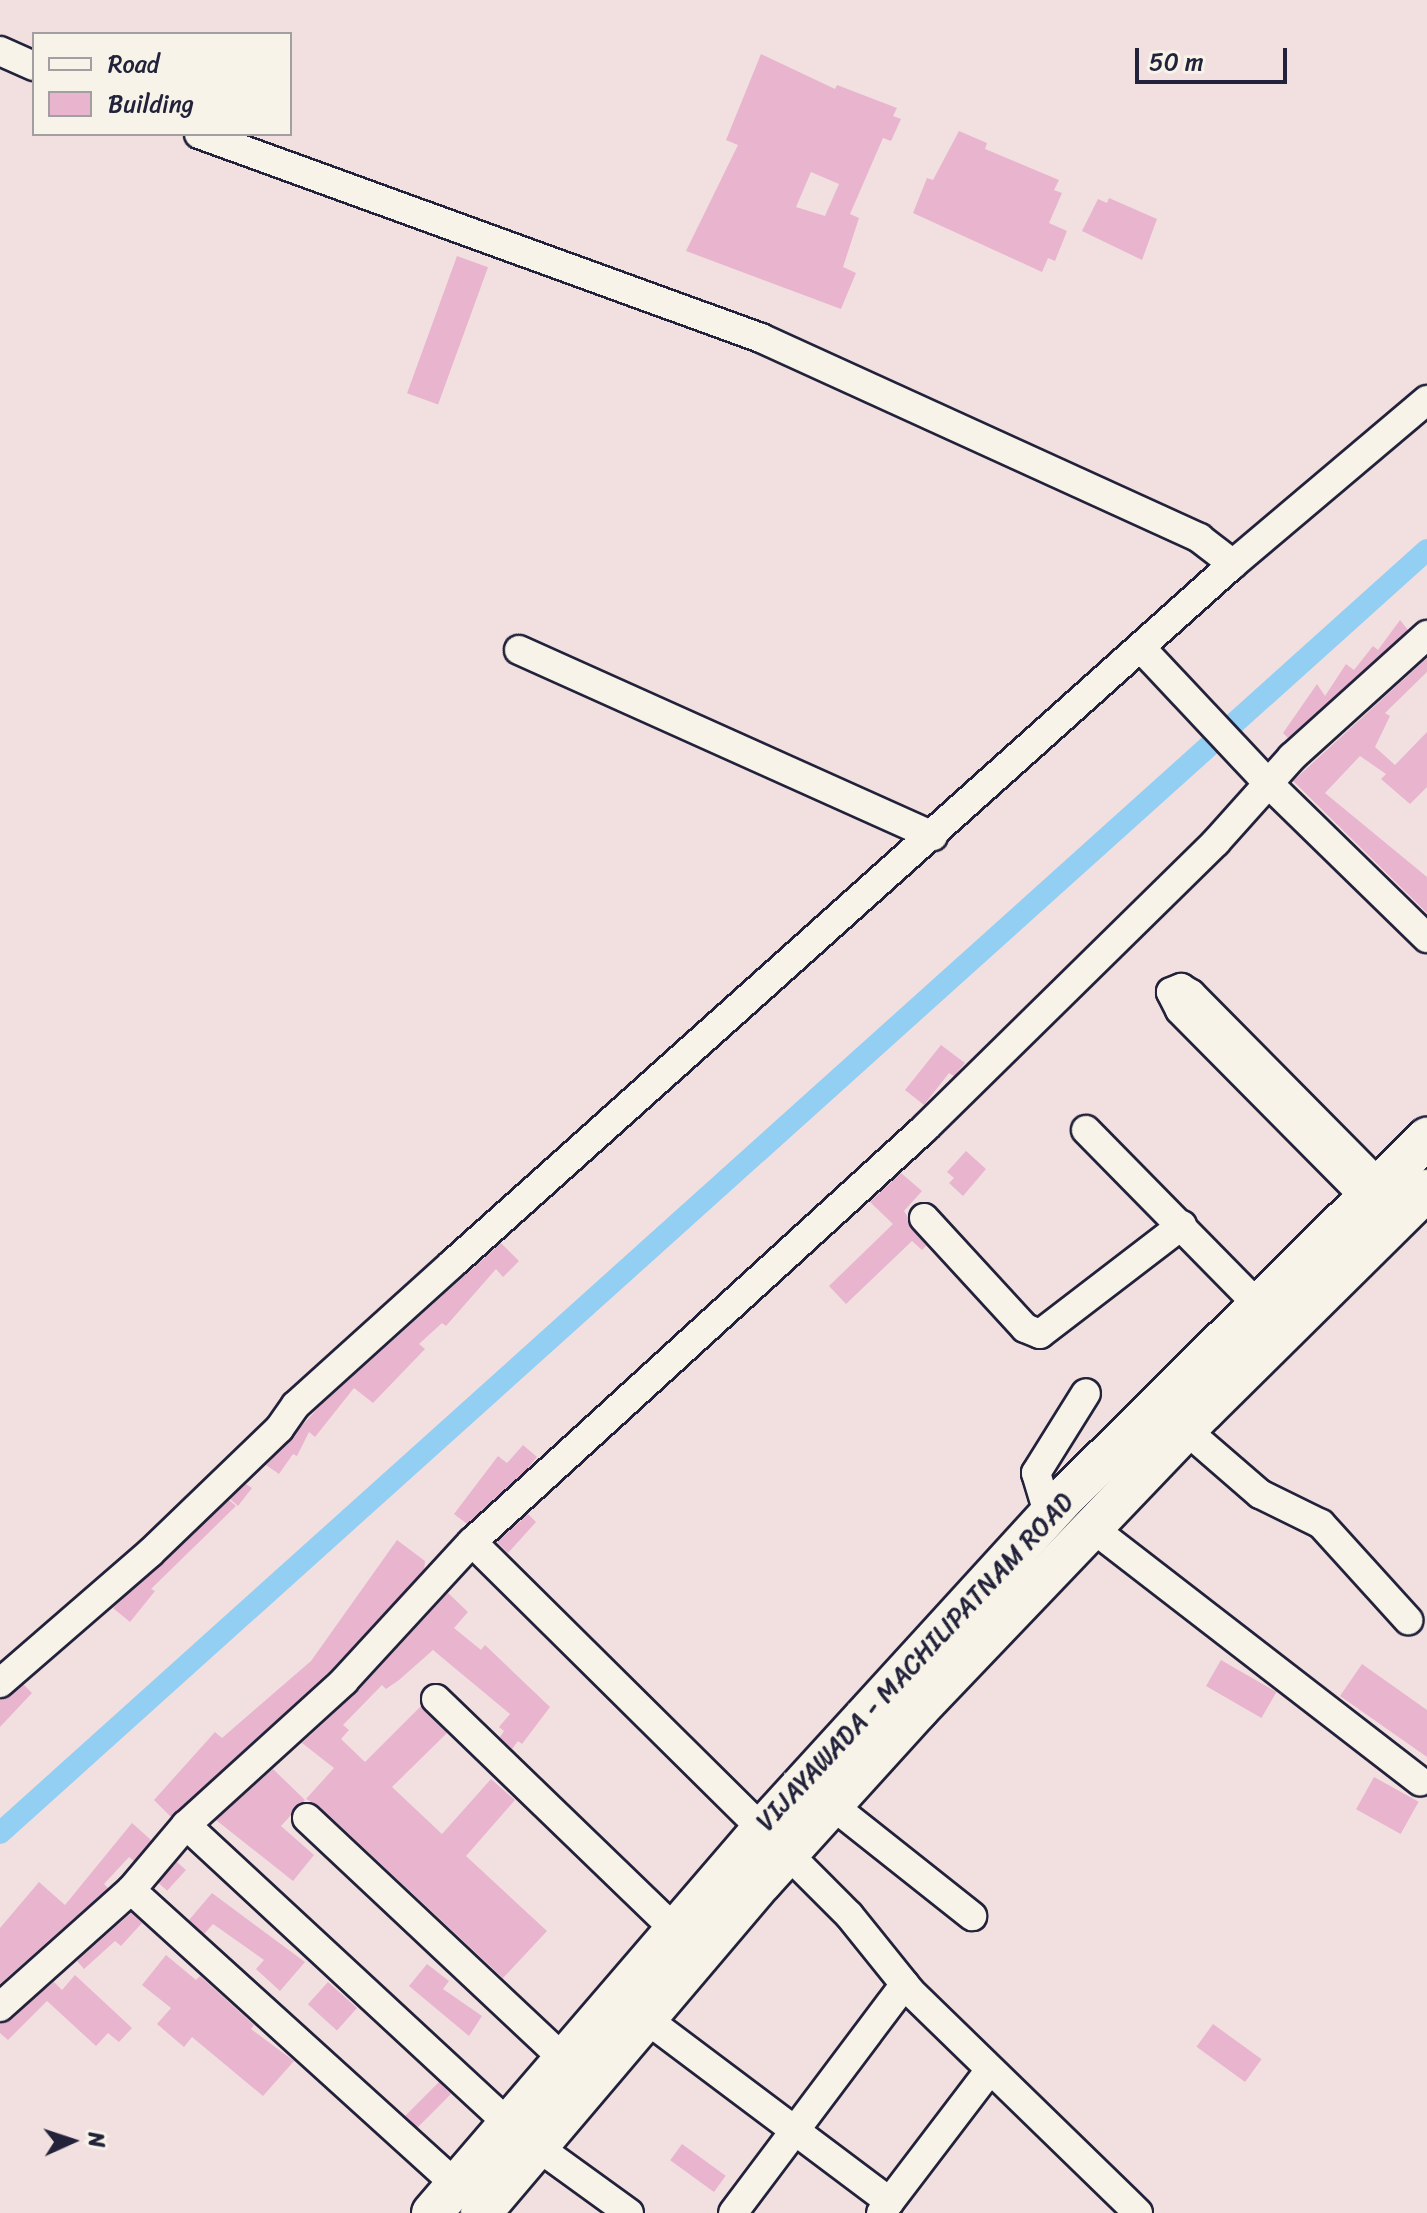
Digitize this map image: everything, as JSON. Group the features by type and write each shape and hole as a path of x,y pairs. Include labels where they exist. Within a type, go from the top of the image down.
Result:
{"highway":[{"name":"VIJAYAWADA - MACHILIPATNAM ROAD","path":"443,2198 521,2134 645,2018 775,1841 1049,1516 1256,1303 1427,1138"},
{"name":"VIJAYAWADA - MACHILIPATNAM ROAD","path":"481,2213 563,2058 674,1929 775,1841 832,1805 1091,1527 1427,1190"}],"street":[{"path":"0,51 32,65"},
{"path":"205,136 761,338 1199,538 1233,564"},
{"path":"0,1683 150,1553 279,1429 296,1405 407,1304 933,836 1152,659 1233,564 1427,400"},
{"path":"0,2007 131,1890 186,1825 344,1681 472,1542 925,1128 1173,886 1265,779 1427,635"},
{"path":"519,650 933,836"},
{"path":"1152,659 1265,779 1427,938"},
{"path":"1187,991 1372,1190 1180,1010 1171,992 1187,991"},
{"path":"1086,1130 1256,1303"},
{"path":"924,1218 1025,1328 1040,1334 1182,1225"},
{"path":"1049,1516 1036,1473 1086,1393"},
{"path":"1186,1430 1260,1494 1321,1524 1408,1620"},
{"path":"1091,1527 1420,1781"},
{"path":"472,1542 849,1915 905,1984 1138,2213"},
{"path":"436,1699 674,1929"},
{"path":"832,1805 972,1916"},
{"path":"307,1818 563,2058"},
{"path":"186,1825 521,2134 629,2213"},
{"path":"131,1890 443,2198"},
{"path":"733,2213 905,1984"},
{"path":"645,2018 796,2133 885,2207 990,2070"}],"building":[{"path":"761,54 835,89 837,85 897,108 893,116 901,119 891,141 883,138 850,214 859,218 843,267 856,273 841,309 686,251 738,145 726,140","holes":["811,172 839,184 825,216 796,207"]},
{"path":"959,131 987,143 985,149 1059,180 1054,190 1062,193 1049,223 1067,231 1055,261 1048,258 1042,272 913,213 927,178 933,180"},
{"path":"1109,198 1157,219 1142,260 1082,231 1098,199 1107,203"},
{"path":"457,256 488,267 438,404 407,393"},
{"path":"1400,620 1408,630 1288,738 1283,733 1317,684 1325,696 1346,664 1354,670 1373,646 1378,650"},
{"path":"1427,658 1427,672 1385,713 1390,716 1375,747 1395,765 1427,732 1427,787 1410,804 1381,779 1386,774 1360,756 1325,793 1427,877 1427,913 1293,781"},
{"path":"941,1045 965,1063 954,1076 949,1073 924,1105 905,1090"},
{"path":"966,1151 986,1169 963,1196 949,1183 954,1178 947,1172"},
{"path":"901,1173 922,1191 904,1211 926,1246 922,1250 912,1241 846,1304 829,1286 893,1224 870,1202"},
{"path":"501,1243 519,1261 503,1277 496,1269 446,1326 442,1323 419,1344 425,1349 373,1403 354,1388 315,1437 309,1432 297,1456 293,1454 279,1474 266,1465 319,1407"},
{"path":"523,1445 537,1457 527,1469 467,1524 454,1514 498,1456 507,1463"},
{"path":"246,1484 252,1488 238,1506 230,1499"},
{"path":"229,1500 236,1506 151,1589 155,1591 130,1622 113,1608"},
{"path":"528,1514 536,1522 508,1553 497,1542"},
{"path":"397,1540 425,1561 424,1570 332,1669 171,1817 154,1800 215,1732 222,1738 311,1661"},
{"path":"448,1593 468,1612 454,1628 481,1650 485,1645 550,1707 522,1744 518,1741 512,1749 500,1737 504,1731 499,1727 510,1714 433,1650 386,1689 382,1685 343,1725 349,1730 341,1739 365,1762 421,1706 447,1733 392,1787 442,1834 491,1779 515,1800 466,1856 547,1931 503,1978 319,1806 306,1799 334,1768 302,1743 356,1693"},
{"path":"1221,1660 1276,1692 1261,1718 1206,1686"},
{"path":"1362,1664 1427,1710 1427,1757 1340,1696"},
{"path":"24,1685 32,1693 0,1727 0,1700"},
{"path":"273,1769 305,1800 281,1826 314,1855 293,1881 216,1820"},
{"path":"1374,1777 1419,1802 1401,1834 1356,1809"},
{"path":"132,1823 151,1840 134,1861 129,1857 104,1884 108,1888 0,1984 0,1928 39,1882 65,1905"},
{"path":"177,1862 186,1870 167,1891 158,1883"},
{"path":"212,1893 305,1962 280,1991 256,1969 264,1960 213,1924 204,1934 189,1920"},
{"path":"131,1913 142,1923 121,1946 115,1941 84,1969 77,1961"},
{"path":"166,1955 196,1980 200,1976 254,2025 251,2029 294,2061 263,2096 192,2037 184,2047 157,2024 171,2008 142,1985"},
{"path":"427,1964 449,1981 443,1989 482,2016 469,2036 409,1986"},
{"path":"75,1975 132,2028 119,2042 108,2033 96,2046 47,2001 8,2040 0,2033 0,2024 54,1982 62,1990"},
{"path":"328,1982 357,2008 337,2030 308,2004"},
{"path":"1213,2024 1262,2059 1245,2082 1197,2047"},
{"path":"439,2082 451,2094 417,2128 405,2116"},
{"path":"682,2144 726,2176 714,2192 670,2160"}],"waterway":[{"path":"0,1833 1427,550"}]}
